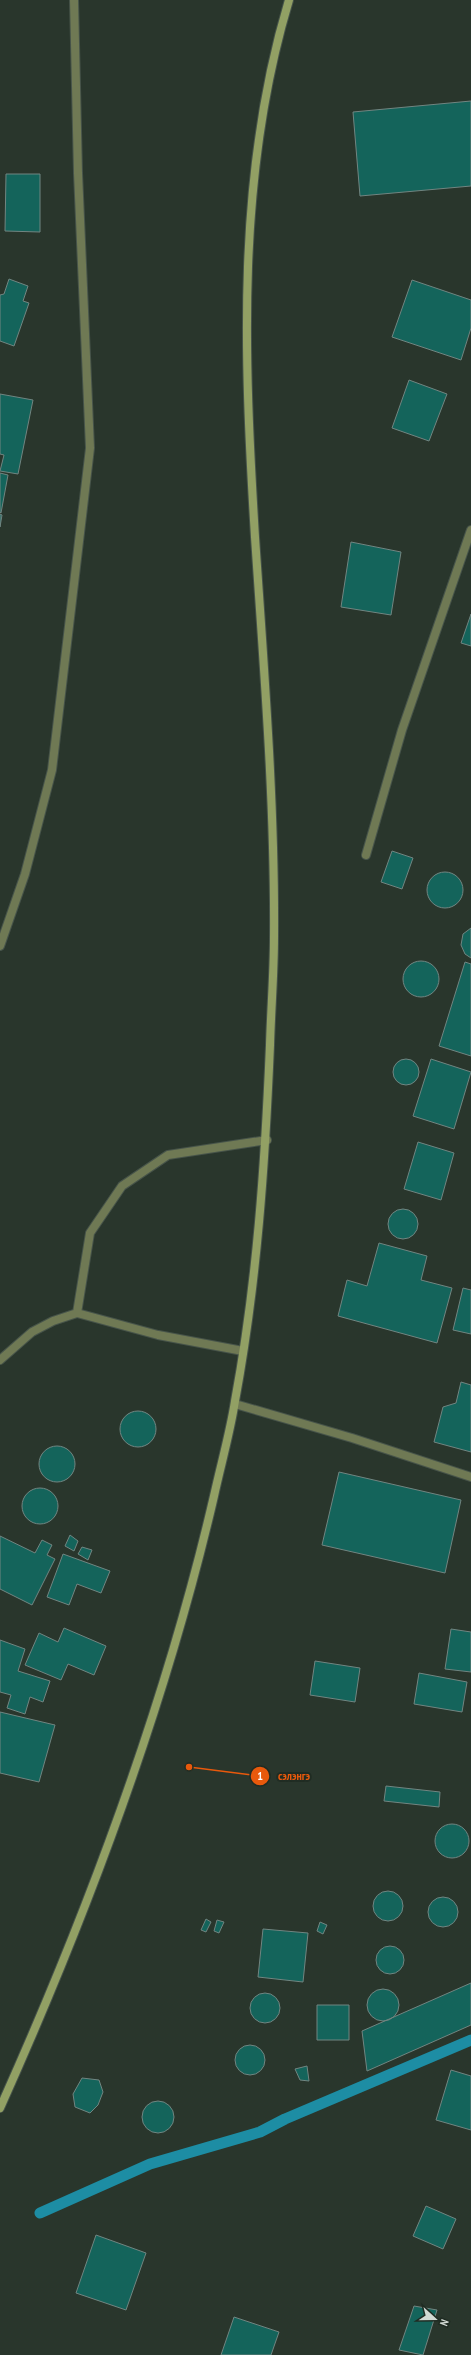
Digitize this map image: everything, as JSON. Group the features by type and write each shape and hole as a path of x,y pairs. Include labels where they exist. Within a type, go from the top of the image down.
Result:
{"main road":[{"path":"0,2108 93,1889 150,1727 199,1561 235,1404 243,1351 256,1254 267,1140 274,939 272,797 250,451 246,350 247,253 259,133 271,73 289,0"}],"street":[{"path":"0,946 25,874 52,770 90,448 78,173 74,0"},
{"path":"366,854 402,730 471,530"},
{"path":"77,1313 90,1233 122,1186 168,1156 267,1140"},
{"path":"0,1360 32,1332 53,1321 77,1313 158,1335 243,1351"},
{"path":"235,1404 352,1438 471,1477"}],"building":[{"path":"471,101 471,186 360,196 353,112"},
{"path":"6,174 40,174 40,232 5,231"},
{"path":"9,279 28,286 23,301 29,303 14,346 0,341 0,295 4,294"},
{"path":"412,280 471,300 471,328 461,360 392,337"},
{"path":"409,380 447,394 429,441 392,428"},
{"path":"0,394 33,400 18,474 0,471 4,455 0,454"},
{"path":"0,473 8,475 1,513 0,512"},
{"path":"0,514 2,515 0,527"},
{"path":"351,542 401,552 391,615 341,607"},
{"path":"471,614 471,646 461,643"},
{"path":"392,851 413,858 402,889 381,882"},
{"path":"449,872 458,877 462,883 462,897 458,903 449,908 441,908 432,903 428,897 427,886 432,877 438,873"},
{"path":"471,928 471,958 465,954 461,945 463,934"},
{"path":"425,961 434,966 438,972 438,986 434,992 425,997 417,997 408,992 404,986 403,975 408,966 414,962"},
{"path":"465,962 471,964 471,1056 439,1046"},
{"path":"406,1059 415,1063 419,1072 415,1081 406,1085 397,1081 393,1072 397,1063"},
{"path":"431,1059 471,1072 454,1129 413,1116"},
{"path":"418,1142 454,1153 441,1200 404,1189"},
{"path":"403,1209 409,1210 417,1218 417,1230 409,1238 403,1239 397,1238 389,1230 388,1224 389,1218 397,1210"},
{"path":"379,1243 427,1256 421,1280 452,1288 437,1343 338,1316 347,1280 367,1286"},
{"path":"463,1288 471,1290 471,1334 453,1330"},
{"path":"461,1382 471,1385 471,1452 434,1442 443,1407 456,1403"},
{"path":"142,1411 151,1416 155,1422 155,1436 151,1442 142,1447 134,1447 125,1442 121,1436 120,1425 125,1416 131,1412"},
{"path":"61,1446 70,1451 74,1457 74,1471 70,1477 61,1482 53,1482 44,1477 40,1471 39,1460 44,1451 50,1447"},
{"path":"339,1472 461,1500 445,1573 322,1545"},
{"path":"44,1488 53,1493 57,1499 57,1513 53,1519 44,1524 36,1524 27,1519 23,1513 22,1502 27,1493 33,1489"},
{"path":"70,1535 78,1541 74,1551 65,1546"},
{"path":"0,1536 35,1553 42,1540 52,1545 47,1555 55,1559 32,1605 0,1589"},
{"path":"82,1547 92,1550 88,1560 78,1554"},
{"path":"63,1554 110,1571 101,1593 77,1584 69,1605 47,1597"},
{"path":"64,1628 106,1646 94,1675 68,1664 61,1680 25,1665 39,1633 58,1642"},
{"path":"451,1629 471,1632 471,1672 445,1669"},
{"path":"0,1640 25,1649 18,1671 50,1681 43,1702 30,1697 25,1714 7,1708 11,1695 0,1692"},
{"path":"315,1661 360,1668 355,1702 310,1695"},
{"path":"419,1673 467,1682 462,1712 414,1704"},
{"path":"0,1712 55,1725 39,1782 0,1773"},
{"path":"386,1786 440,1792 439,1807 384,1801"},
{"path":"455,1824 464,1829 468,1834 468,1848 464,1853 459,1857 449,1858 445,1857 436,1848 435,1838 436,1834 445,1825"},
{"path":"388,1891 399,1895 403,1906 399,1917 388,1921 377,1917 373,1906 377,1895"},
{"path":"443,1897 453,1902 458,1912 453,1922 443,1927 433,1922 428,1912 433,1902"},
{"path":"206,1919 211,1922 206,1932 201,1930"},
{"path":"217,1920 224,1922 219,1933 214,1931"},
{"path":"320,1922 327,1925 323,1934 317,1931"},
{"path":"263,1929 308,1933 303,1982 258,1977"},
{"path":"390,1946 400,1950 404,1960 400,1970 390,1974 380,1970 376,1960 380,1950"},
{"path":"471,1983 471,2025 367,2071 362,2031"},
{"path":"380,1989 386,1989 396,1996 399,2005 398,2011 392,2018 386,2021 380,2021 370,2014 367,2008 367,2002 374,1992"},
{"path":"265,1993 276,1997 280,2008 276,2019 265,2023 254,2019 250,2008 254,1997"},
{"path":"317,2005 349,2005 349,2040 317,2040"},
{"path":"250,2045 261,2049 265,2060 261,2071 250,2075 239,2071 235,2060 239,2049"},
{"path":"307,2066 309,2081 300,2080 295,2069"},
{"path":"451,2070 471,2076 471,2130 436,2120"},
{"path":"82,2078 99,2080 103,2092 98,2105 90,2113 75,2107 73,2094"},
{"path":"155,2101 161,2101 170,2105 174,2117 170,2129 161,2133 155,2133 146,2129 142,2120 142,2114 146,2105"},
{"path":"426,2206 456,2219 443,2249 413,2236"},
{"path":"96,2235 146,2253 126,2310 76,2293"},
{"path":"414,2306 437,2310 423,2355 399,2350"},
{"path":"234,2317 279,2332 271,2355 221,2355"}],"waterway":[{"path":"40,2213 150,2164 260,2132 285,2119 471,2040"}],"place":[{"name":"сэлэнгэ","path":"189,1767"}]}
